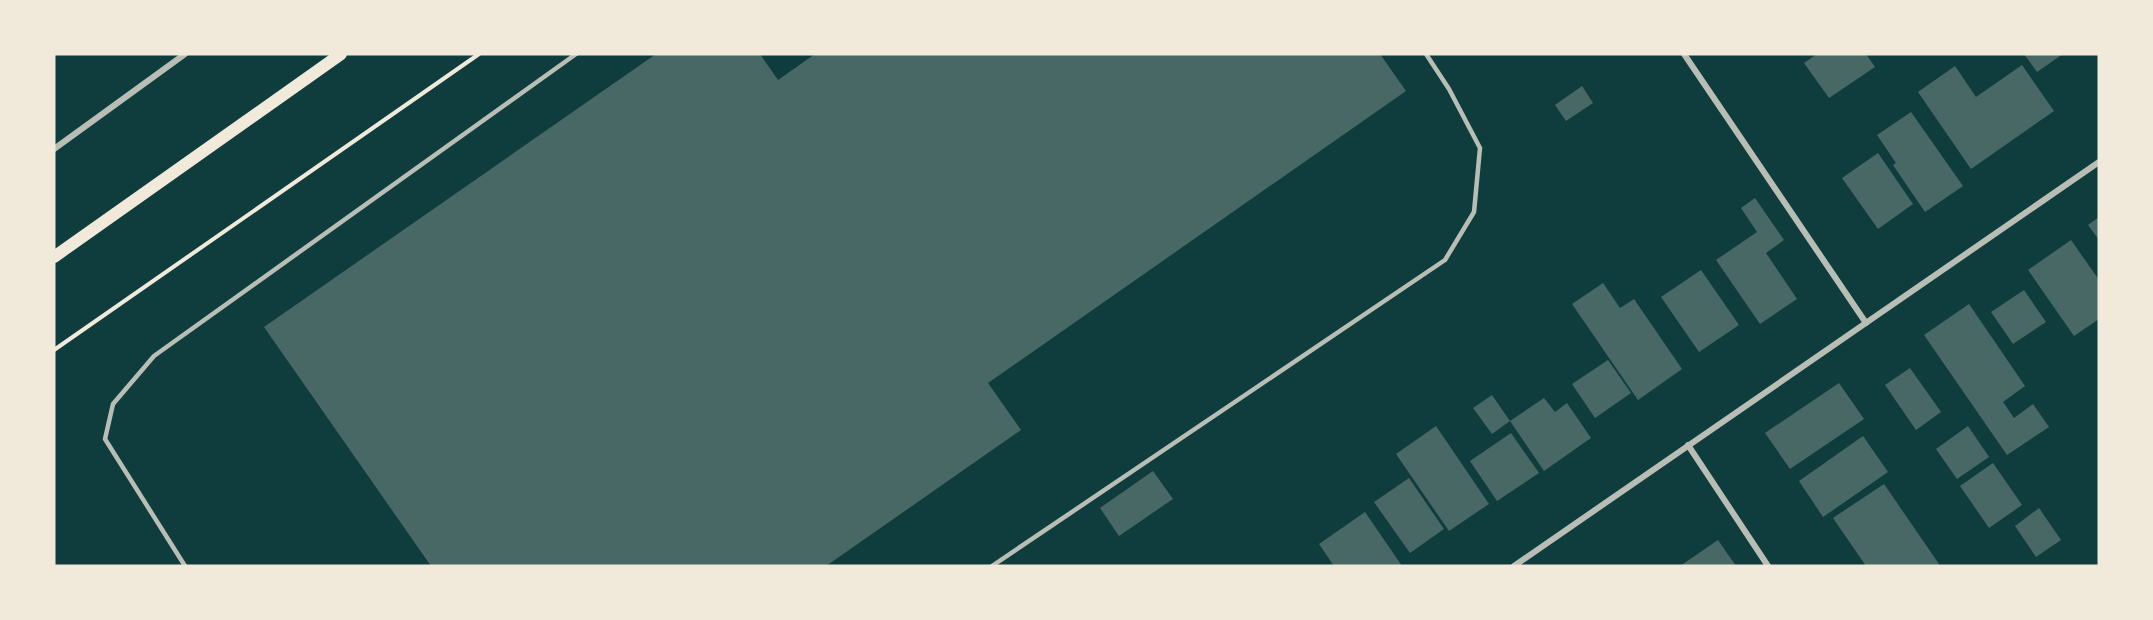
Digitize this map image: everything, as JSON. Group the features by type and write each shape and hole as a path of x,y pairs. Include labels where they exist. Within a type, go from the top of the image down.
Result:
{"main road":[{"path":"54,257 340,54"}],"street":[{"path":"54,149 185,54"},
{"path":"1684,54 1866,323"},
{"path":"1514,566 2099,162"},
{"path":"1688,445 1768,566"}],"lane":[{"path":"185,566 105,439 113,404 154,356 576,54"},
{"path":"992,566 1444,260 1474,212 1480,148 1449,89 1426,54"}],"path":[{"path":"54,350 479,54"}],"building":[{"path":"656,54 760,54 778,80 815,54 1380,54 1406,91 988,383 1021,430 826,566 431,566 264,327"},
{"path":"1817,54 1866,54 1875,67 1829,98 1804,63"},
{"path":"2024,54 2063,54 2037,72"},
{"path":"2022,65 2054,111 1971,169 1918,92 1955,66 1976,97"},
{"path":"1582,86 1593,103 1566,121 1555,105"},
{"path":"1911,112 1963,186 1925,212 1893,165 1896,163 1877,135"},
{"path":"1878,153 1913,204 1878,229 1842,178"},
{"path":"1755,198 1784,240 1766,253 1797,299 1760,324 1716,260 1757,232 1741,208"},
{"path":"2099,217 2099,240 2088,225"},
{"path":"2071,240 2099,280 2099,319 2074,336 2028,270"},
{"path":"1701,270 1739,325 1699,352 1661,297"},
{"path":"1603,283 1620,308 1634,299 1682,369 1638,400 1572,304"},
{"path":"2024,290 2046,322 2013,344 1991,312"},
{"path":"1969,304 2025,386 2003,402 2014,418 2033,404 2049,427 2007,455 1924,335"},
{"path":"1608,360 1631,393 1595,418 1572,384"},
{"path":"1910,368 1941,412 1916,430 1885,385"},
{"path":"1839,383 1864,419 1790,469 1765,433"},
{"path":"1492,395 1510,421 1492,434 1473,408"},
{"path":"1544,398 1555,412 1567,403 1591,438 1544,471 1510,421"},
{"path":"1436,426 1489,504 1449,531 1396,454"},
{"path":"1968,426 1989,457 1957,479 1936,449"},
{"path":"1511,433 1539,473 1497,501 1470,461"},
{"path":"1863,436 1888,472 1823,517 1799,481"},
{"path":"1993,463 2022,505 1989,528 1960,486"},
{"path":"1153,471 1173,499 1119,536 1100,508"},
{"path":"1409,478 1444,529 1410,553 1374,502"},
{"path":"1884,484 1939,564 1936,566 1866,566 1833,518"},
{"path":"2039,508 2061,540 2036,557 2015,526"},
{"path":"1365,512 1402,566 1334,566 1319,544"},
{"path":"1718,540 1736,566 1680,566"}]}
